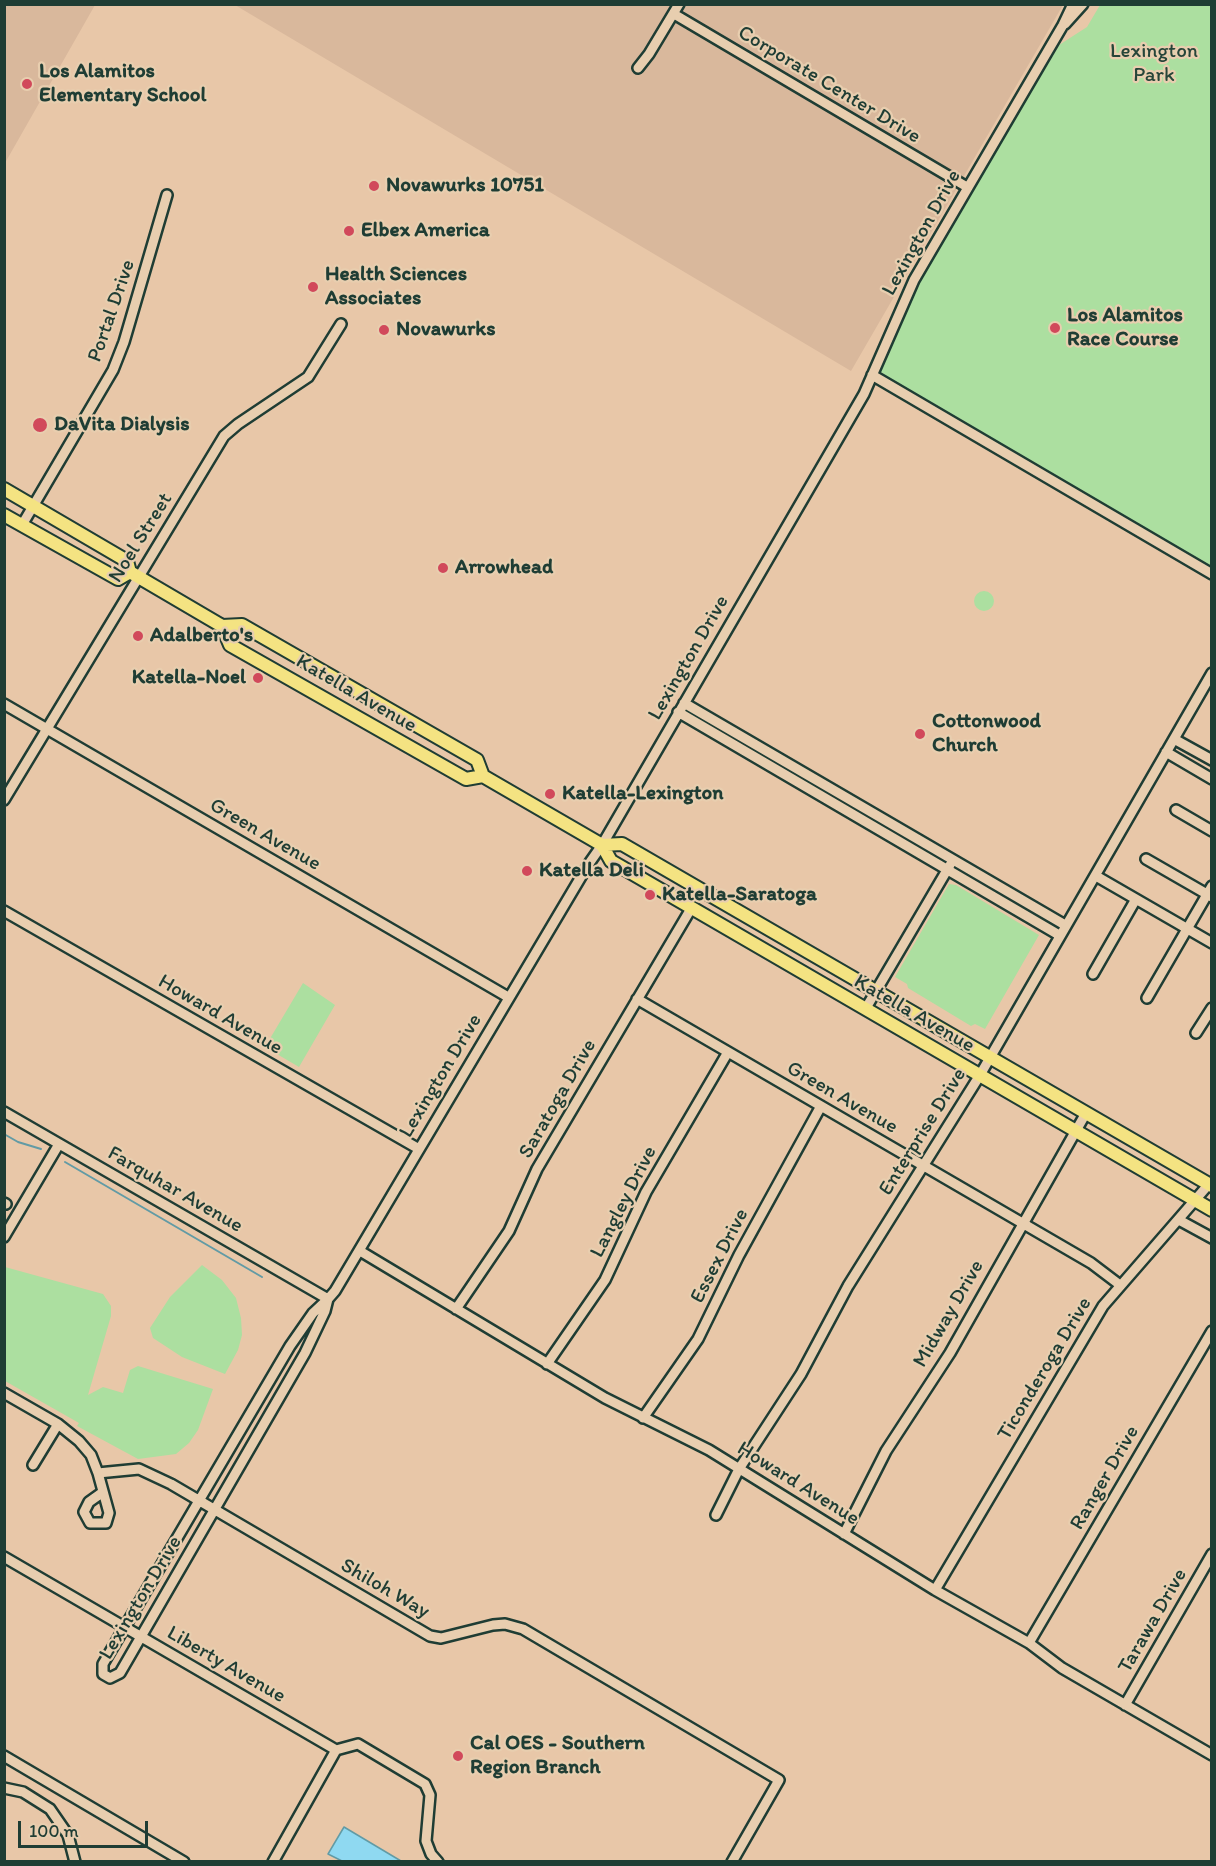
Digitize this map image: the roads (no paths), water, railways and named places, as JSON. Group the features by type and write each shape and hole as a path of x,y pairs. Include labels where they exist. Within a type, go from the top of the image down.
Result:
{"main road":[{"name":"Katella Avenue","path":"4,489 127,561 134,575 222,626 242,625 477,760 483,776 603,845 622,844 1210,1185"},
{"name":"Katella Avenue","path":"4,515 118,579 134,575"},
{"name":"Katella Avenue","path":"222,626 230,645 466,779 483,776"},
{"name":"Katella Avenue","path":"603,845 611,861 1212,1210"}],"street":[{"path":"638,68 679,4"},
{"name":"Lexington Drive","path":"328,1299 325,1311 305,1353 120,1673 110,1678 103,1674 104,1664 125,1627 200,1503 290,1346 313,1313 328,1299 360,1251 508,997 588,865 603,845 864,394 914,280 1063,25 1072,4"},
{"name":"Lexington Drive","path":"1063,25 1083,4"},
{"name":"Corporate Center Drive","path":"674,14 967,187"},
{"name":"Portal Drive","path":"22,525 112,370 124,342 167,195"},
{"name":"Noel Street","path":"4,800 48,729 134,575 162,541 224,436 237,424 308,377 341,324"},
{"path":"872,375 1212,574"},
{"name":"Enterprise Drive","path":"716,1515 739,1469 801,1374 848,1286 980,1075 1212,673"},
{"path":"684,703 1065,925"},
{"name":"Green Avenue","path":"4,704 508,997"},
{"path":"678,712 1059,935"},
{"path":"1174,738 1212,760"},
{"path":"1166,752 1212,778"},
{"path":"1176,810 1212,831"},
{"path":"1146,859 1210,893 1147,998"},
{"path":"866,1008 953,860"},
{"path":"1096,876 1212,943"},
{"path":"1093,974 1136,899"},
{"name":"Saratoga Drive","path":"456,1309 509,1231 537,1168 692,907"},
{"name":"Howard Avenue","path":"4,911 419,1149"},
{"name":"Green Avenue","path":"637,999 1091,1263 1120,1285"},
{"path":"1196,1033 1212,1008"},
{"name":"Langley Drive","path":"547,1364 605,1280 646,1192 728,1052"},
{"name":"Essex Drive","path":"643,1418 698,1339 739,1255 821,1106"},
{"name":"Farquhar Avenue","path":"4,1112 328,1299"},
{"name":"Midway Drive","path":"844,1534 886,1451 950,1353 1086,1113"},
{"path":"4,1236 59,1144"},
{"name":"Ticonderoga Drive","path":"935,1590 1103,1306 1210,1185"},
{"path":"1179,1220 1212,1238"},
{"name":"Howard Avenue","path":"360,1251 547,1364 643,1418 709,1450 935,1590 1029,1643 1062,1668 1212,1755"},
{"name":"Ranger Drive","path":"1029,1643 1212,1331"},
{"path":"4,1393 58,1424 92,1455 103,1492"},
{"path":"33,1465 58,1424"},
{"name":"Shiloh Way","path":"98,1473 140,1469 430,1636 441,1638 505,1624 522,1629 779,1780 732,1862"},
{"name":"Tarawa Drive","path":"1125,1705 1212,1554"},
{"name":"Liberty Avenue","path":"4,1557 336,1750"},
{"path":"273,1862 336,1750 358,1744 425,1784 430,1795 426,1840 431,1854 438,1862"},
{"path":"4,1756 184,1862"},
{"path":"37,1800 48,1782"},
{"path":"4,1788 24,1792 37,1800 61,1822 74,1848 75,1862"}],"water":[{"path":"344,1827 401,1861 342,1861 328,1854"}],"waterway":[{"path":"4,1134 18,1142 41,1149"},
{"path":"65,1162 262,1277"}],"place":[{"name":"Los Alamitos Elementary School","path":"27,84"},
{"name":"Novawurks 10751","path":"374,186"},
{"name":"Elbex America","path":"349,231"},
{"name":"Health Sciences Associates","path":"313,287"},
{"name":"Los Alamitos Race Course","path":"1055,328"},
{"name":"Novawurks","path":"384,330"},
{"name":"DaVita Dialysis","path":"40,425"},
{"name":"Arrowhead","path":"443,568"},
{"name":"Adalberto's","path":"138,636"},
{"name":"Katella-Noel","path":"258,678"},
{"name":"Cottonwood Church","path":"920,734"},
{"name":"Katella-Lexington","path":"550,794"},
{"name":"Katella Deli","path":"527,871"},
{"name":"Katella-Saratoga","path":"650,895"},
{"name":"Cal OES - Southern Region Branch","path":"458,1756"}],"park label":[{"name":"Lexington Park","path":"1154,64"}]}
